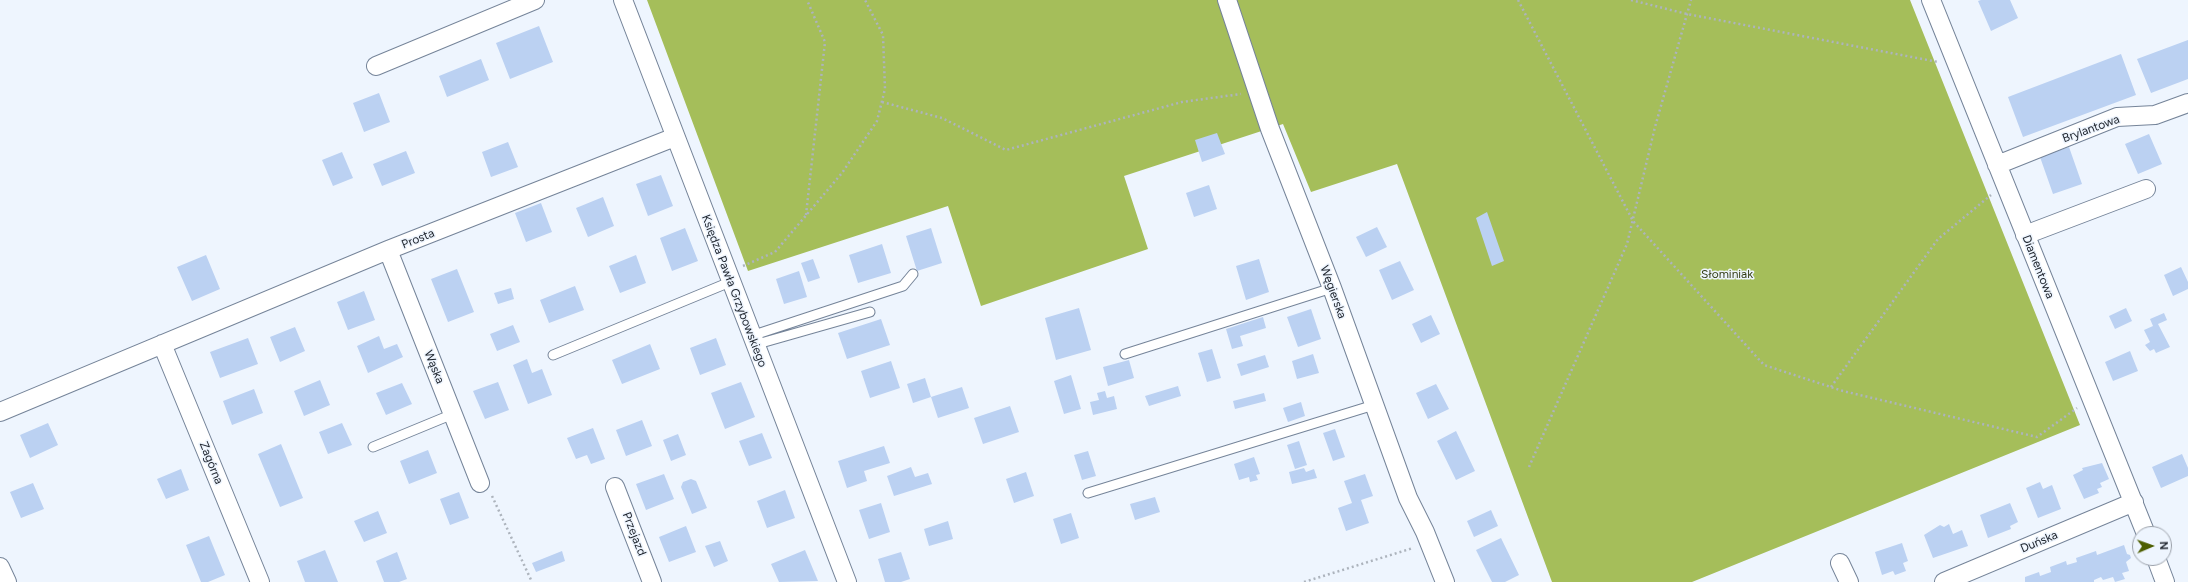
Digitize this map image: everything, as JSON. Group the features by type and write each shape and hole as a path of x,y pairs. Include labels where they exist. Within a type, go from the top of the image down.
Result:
{"street":[{"path":"376,66 535,0"},
{"name":"Księdza Pawła Grzybowskiego","path":"623,0 728,278 847,582"},
{"name":"Węgierska","path":"1227,0 1258,92 1332,288 1408,498 1429,542 1445,582"},
{"name":"Diamentowa","path":"1931,0 2143,526"},
{"name":"Brylantowa","path":"1997,165 2117,117 2155,115 2188,103"},
{"name":"Prosta","path":"0,412 388,250 675,137"},
{"path":"2025,235 2146,189"},
{"name":"Wąska","path":"388,250 480,483"},
{"name":"Zagórna","path":"162,344 260,582"},
{"name":"Przejazd","path":"615,487 652,582"},
{"name":"Duńska","path":"1944,582 2134,502"},
{"path":"1840,563 1848,582"},
{"path":"2159,566 2165,582"},
{"path":"0,567 7,582"}],"lane":[{"path":"753,341 903,286 913,274"},
{"path":"552,355 728,278"},
{"path":"1125,354 1332,288"},
{"path":"753,341 870,312"},
{"path":"1088,493 1374,405"},
{"path":"373,447 453,414"}],"path":[{"path":"806,214 825,42 807,0"},
{"path":"728,278 774,252 842,173 877,121 885,89 883,35 865,0"},
{"path":"1518,0 1633,222 1764,364 1831,387 2038,437 2091,397"},
{"path":"1631,0 1687,14 1957,66"},
{"path":"1529,467 1627,244 1655,127 1691,0"},
{"path":"882,102 942,118 1006,150 1182,102 1258,92"},
{"path":"1831,387 1938,239 2004,183"},
{"path":"480,483 495,499 532,582"},
{"path":"1304,582 1429,542"}],"green space":[{"name":"Słominiak","path":"647,0 1910,0 2080,425 1692,582 1552,582 1397,164 1311,192 1283,124 1124,176 1148,249 981,306 948,206 748,271"}],"building":[{"path":"2010,0 2018,18 1991,31 1978,1"},
{"path":"539,26 553,62 510,79 496,43"},
{"path":"2188,40 2188,79 2151,93 2137,59"},
{"path":"2121,54 2136,95 2023,137 2008,97"},
{"path":"481,59 489,80 447,97 439,76"},
{"path":"379,93 390,122 364,132 353,103"},
{"path":"1217,133 1225,154 1202,162 1195,140"},
{"path":"2149,134 2162,164 2138,174 2125,144"},
{"path":"508,142 518,167 491,177 482,152"},
{"path":"2069,147 2082,184 2053,194 2040,157"},
{"path":"406,151 415,173 382,186 373,164"},
{"path":"342,152 353,178 333,186 322,160"},
{"path":"661,175 673,206 648,216 636,184"},
{"path":"1209,185 1217,209 1194,217 1186,193"},
{"path":"603,197 614,226 588,237 576,208"},
{"path":"541,203 552,232 526,242 515,213"},
{"path":"1487,212 1504,261 1492,266 1476,218"},
{"path":"1377,227 1387,247 1366,257 1356,237"},
{"path":"685,228 698,261 672,271 660,238"},
{"path":"931,228 942,263 917,271 906,236"},
{"path":"882,244 891,273 858,283 849,255"},
{"path":"206,255 220,289 192,301 177,267"},
{"path":"636,255 646,283 620,293 609,266"},
{"path":"813,259 820,278 808,282 801,263"},
{"path":"1259,259 1269,292 1246,300 1236,266"},
{"path":"1400,261 1414,290 1392,300 1379,270"},
{"path":"2181,267 2188,282 2188,289 2173,296 2164,275"},
{"path":"457,269 474,312 448,322 431,279"},
{"path":"799,271 807,297 784,304 776,279"},
{"path":"575,286 584,310 549,323 540,300"},
{"path":"511,288 514,299 498,304 494,293"},
{"path":"364,291 375,320 348,330 337,302"},
{"path":"1079,308 1091,350 1056,360 1045,318"},
{"path":"2126,308 2132,321 2115,329 2109,316"},
{"path":"1311,309 1321,339 1298,347 1287,317"},
{"path":"2164,313 2167,320 2158,324 2170,347 2156,353 2154,349 2150,351 2145,345 2150,342 2144,330 2153,326 2150,319"},
{"path":"1431,315 1440,334 1421,343 1412,324"},
{"path":"1263,317 1266,328 1240,336 1243,346 1232,349 1226,329"},
{"path":"881,319 890,345 847,359 838,333"},
{"path":"513,325 520,342 497,351 490,334"},
{"path":"295,327 305,351 280,362 270,337"},
{"path":"379,336 384,349 397,344 403,357 368,373 357,346"},
{"path":"248,338 258,364 220,378 210,352"},
{"path":"716,338 726,365 700,375 690,348"},
{"path":"650,344 660,369 622,384 612,360"},
{"path":"1212,349 1221,378 1207,382 1198,353"},
{"path":"2130,351 2138,371 2113,381 2105,362"},
{"path":"1313,354 1319,373 1297,379 1292,361"},
{"path":"1265,355 1269,367 1241,376 1237,364"},
{"path":"527,359 532,373 542,369 552,395 528,404 513,365"},
{"path":"1129,360 1134,378 1108,386 1103,367"},
{"path":"891,361 900,388 870,398 861,371"},
{"path":"1071,375 1081,409 1064,414 1054,381"},
{"path":"925,378 931,397 913,403 907,384"},
{"path":"320,380 330,405 304,416 294,391"},
{"path":"498,382 509,410 485,419 473,391"},
{"path":"741,382 755,417 725,429 711,393"},
{"path":"402,383 412,404 386,415 376,393"},
{"path":"1436,384 1449,409 1428,419 1416,393"},
{"path":"1178,386 1181,396 1149,406 1145,396"},
{"path":"962,387 969,408 938,418 931,397"},
{"path":"254,389 263,413 232,425 223,401"},
{"path":"1105,391 1107,398 1114,396 1117,409 1093,415 1090,402 1099,400 1097,393"},
{"path":"1264,393 1266,401 1235,409 1233,401"},
{"path":"1301,402 1305,416 1288,422 1283,408"},
{"path":"1010,406 1019,432 983,444 974,418"},
{"path":"642,420 652,446 626,456 616,430"},
{"path":"48,423 58,445 30,458 20,435"},
{"path":"342,423 352,445 328,454 319,432"},
{"path":"593,428 605,459 591,464 587,455 576,459 567,438"},
{"path":"1335,429 1345,457 1333,461 1323,433"},
{"path":"1456,431 1475,471 1456,480 1437,441"},
{"path":"762,433 772,458 749,466 739,441"},
{"path":"678,434 686,455 671,461 663,440"},
{"path":"1299,441 1307,465 1295,469 1287,445"},
{"path":"281,444 303,498 280,507 258,454"},
{"path":"884,446 890,463 864,471 867,481 847,488 838,461"},
{"path":"428,450 437,473 409,484 400,461"},
{"path":"1088,451 1096,476 1082,480 1074,455"},
{"path":"2182,454 2188,468 2188,476 2161,488 2152,467"},
{"path":"1254,457 1260,474 1256,475 1258,480 1250,482 1249,477 1239,480 1234,464"},
{"path":"2102,463 2109,479 2100,483 2102,487 2097,489 2099,493 2084,499 2073,475 2083,470 2082,468"},
{"path":"911,467 915,477 928,473 932,484 894,496 887,476"},
{"path":"1304,468 1306,472 1314,469 1317,478 1292,484 1289,472"},
{"path":"181,469 189,490 166,499 157,479"},
{"path":"1026,472 1034,496 1014,503 1006,479"},
{"path":"664,474 674,499 646,510 636,484"},
{"path":"1365,474 1373,496 1361,500 1369,523 1346,531 1338,508 1352,503 1344,481"},
{"path":"691,479 696,481 707,508 692,514 681,487 683,482"},
{"path":"2040,482 2043,489 2052,485 2061,509 2038,518 2026,488"},
{"path":"33,483 44,509 21,518 10,492"},
{"path":"785,490 795,518 767,528 757,501"},
{"path":"459,492 469,518 450,525 440,499"},
{"path":"1155,497 1160,512 1135,520 1130,504"},
{"path":"881,503 890,532 869,539 859,510"},
{"path":"2010,503 2018,522 2010,526 2011,529 1988,538 1980,515"},
{"path":"1491,510 1498,526 1474,537 1467,521"},
{"path":"378,511 387,533 364,542 354,521"},
{"path":"1071,513 1079,538 1061,544 1053,519"},
{"path":"948,521 953,539 929,546 924,529"},
{"path":"1949,524 1953,534 1962,530 1968,546 1933,558 1924,535 1940,525 1944,527"},
{"path":"686,526 696,552 669,562 659,537"},
{"path":"209,536 225,575 208,582 201,582 186,545"},
{"path":"1501,538 1519,575 1505,582 1492,582 1476,550"},
{"path":"720,541 728,561 714,567 705,546"},
{"path":"1902,543 1908,561 1903,563 1906,571 1895,575 1893,571 1882,575 1875,552"},
{"path":"2124,545 2127,554 2130,555 2131,558 2126,562 2129,571 2122,573 2125,579 2115,582 2113,577 2103,580 2101,577 2094,580 2094,582 2025,582 2025,577 2039,572 2040,576 2051,572 2050,567 2066,561 2067,565 2077,562 2076,558 2096,551 2097,555"},
{"path":"325,550 338,582 305,582 297,561"},
{"path":"805,550 818,581 779,582 771,564"},
{"path":"562,551 565,561 536,572 532,563"},
{"path":"397,552 407,579 399,582 384,582 376,561"},
{"path":"901,552 910,579 901,582 885,582 878,559"}]}
